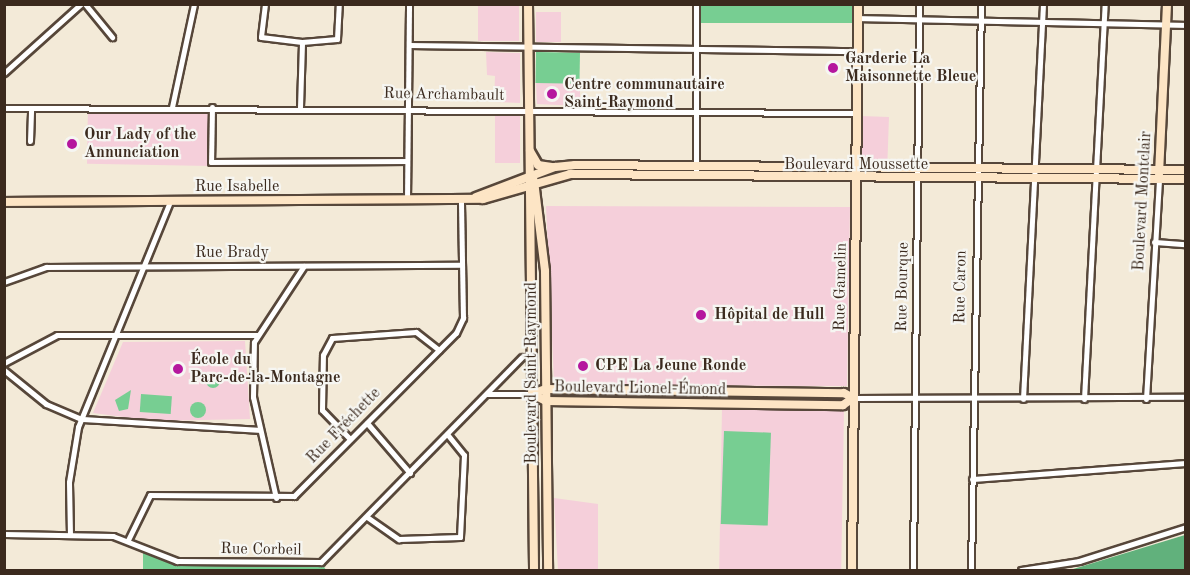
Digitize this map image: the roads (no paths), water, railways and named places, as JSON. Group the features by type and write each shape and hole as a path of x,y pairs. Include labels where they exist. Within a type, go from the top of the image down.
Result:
{"street":[{"path":"4,73 83,4 112,37"},
{"path":"172,107 194,4"},
{"path":"265,4 261,37 302,42 337,39 339,4"},
{"path":"407,199 409,4"},
{"name":"Boulevard Saint-Raymond","path":"528,4 528,110 532,183 545,263 548,570"},
{"path":"696,4 696,172"},
{"name":"Rue Gamelin","path":"852,570 858,4"},
{"name":"Rue Bourque","path":"913,570 919,4"},
{"name":"Rue Caron","path":"971,570 975,178 978,167 981,4"},
{"path":"1023,399 1043,4"},
{"path":"1084,399 1105,4"},
{"name":"Boulevard Montclair","path":"1146,399 1167,4"},
{"path":"857,18 1042,19 1185,25"},
{"path":"300,107 302,42"},
{"path":"409,45 857,51"},
{"path":"212,107 211,162 407,161"},
{"name":"Rue Archambault","path":"4,108 300,107 856,113"},
{"path":"30,141 31,108"},
{"path":"530,150 538,165 555,167"},
{"name":"Boulevard Moussette","path":"532,183 555,167 855,179 1185,179"},
{"name":"Boulevard Moussette","path":"532,183 570,174 855,168 1185,170"},
{"name":"Boulevard Saint-Raymond","path":"532,183 530,208 534,570"},
{"name":"Rue Isabelle","path":"4,202 465,199 508,196 532,183"},
{"name":"Rue Isabelle","path":"465,199 532,183"},
{"path":"508,196 530,208"},
{"name":"Rue Fréchette","path":"128,540 150,495 276,498 297,495 439,350 462,323 465,199"},
{"path":"70,535 70,476 81,419 170,201"},
{"path":"1154,242 1185,244"},
{"name":"Rue Brady","path":"4,282 37,267 462,265"},
{"path":"276,498 259,430 253,390 257,335 304,266"},
{"path":"350,439 322,410 323,356 333,338 416,332 439,350"},
{"path":"4,363 50,336 257,335"},
{"name":"Rue Corbeil","path":"4,534 70,535 128,540 177,561 315,564 367,518 522,357"},
{"path":"4,370 46,404 81,419 259,430"},
{"name":"Boulevard Lionel-Émond","path":"532,394 546,389 843,393 853,398 1185,398"},
{"path":"487,394 532,394"},
{"name":"Boulevard Lionel-Émond","path":"532,394 546,401 843,405 853,398"},
{"path":"367,423 410,473"},
{"path":"367,518 399,539 460,537 464,455 448,435"},
{"path":"972,479 1185,463"},
{"path":"1021,570 1079,561 1185,527"}],"place":[{"name":"Garderie La Maisonnette Bleue","path":"833,68"},
{"name":"Centre communautaire Saint-Raymond","path":"552,94"},
{"name":"Our Lady of the Annunciation","path":"72,144"},
{"name":"Hôpital de Hull","path":"701,315"},
{"name":"CPE La Jeune Ronde","path":"583,366"},
{"name":"École du Parc-de-la-Montagne","path":"178,369"}]}
